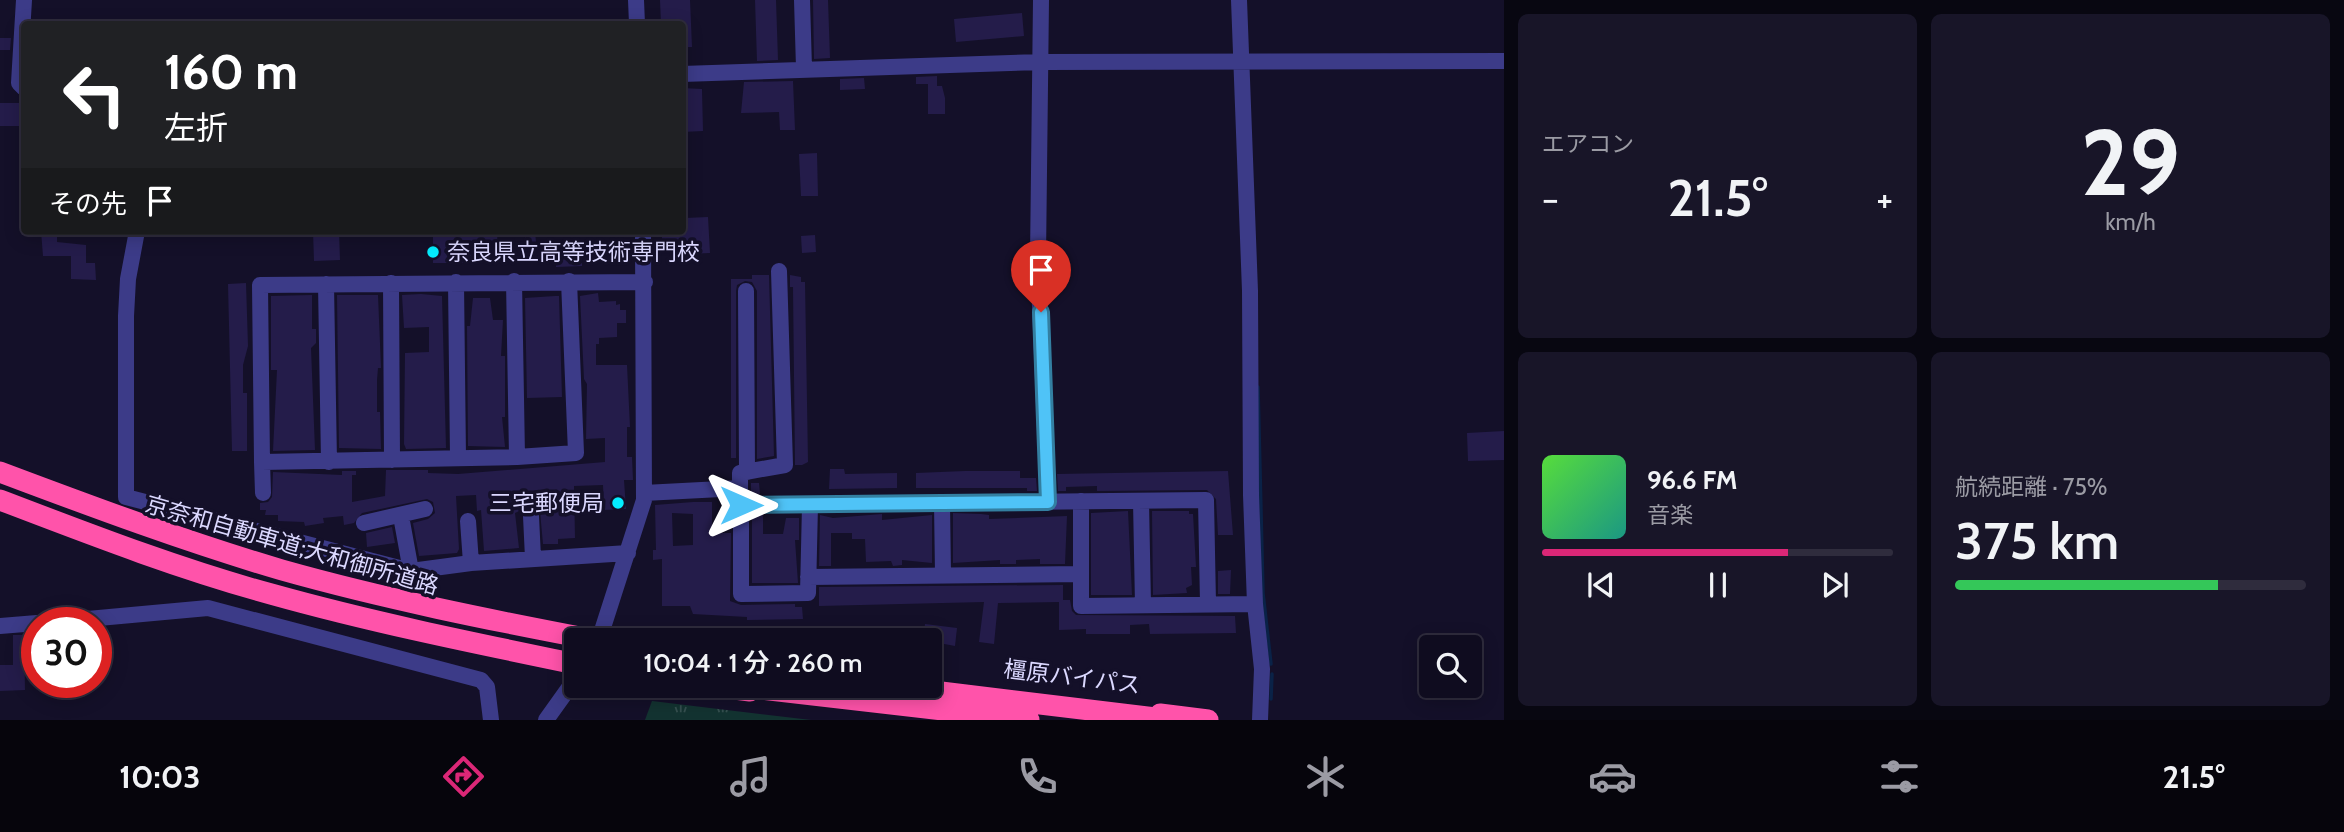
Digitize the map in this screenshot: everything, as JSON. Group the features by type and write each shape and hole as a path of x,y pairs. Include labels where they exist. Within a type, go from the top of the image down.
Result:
{"highway":[{"path":"0,474 123,518 282,569 401,600 564,633"},
{"name":"京奈和自動車道;大和御所道路","path":"0,474 120,523 279,573 400,605 564,640"},
{"path":"0,498 113,543 269,594 394,626 564,660"},
{"name":"橿原バイパス","path":"942,688 1208,720"},
{"path":"942,692 1172,720"},
{"path":"809,698 988,720"},
{"path":"839,698 1029,720"}],"street":[{"path":"23,21 24,0"},
{"path":"636,0 637,21"},
{"path":"802,0 804,68"},
{"path":"1041,0 1038,258 1048,502"},
{"path":"1238,0 1250,291 1251,495 1255,604 1262,668 1260,720"},
{"path":"21,50 21,85"},
{"path":"686,74 1041,62 1504,61"},
{"path":"136,235 128,279 126,316 126,497 411,571 471,563 628,553"},
{"path":"601,628 642,510 644,493 643,235"},
{"path":"779,271 785,465 740,473 741,594 808,593 810,505"},
{"path":"514,281 516,457"},
{"path":"262,462 516,457 576,453 569,281"},
{"path":"456,282 458,458"},
{"path":"263,492 260,285 645,282"},
{"path":"391,283 392,460"},
{"path":"326,284 329,462"},
{"path":"746,291 747,472"},
{"path":"644,493 740,497 810,505 1206,500 1208,603"},
{"path":"1081,501 1081,606 1255,604"},
{"path":"1142,501 1143,605"},
{"path":"942,503 943,574"},
{"path":"364,523 425,509"},
{"path":"401,516 411,571"},
{"path":"531,516 533,558"},
{"path":"468,521 471,563"},
{"path":"808,577 1080,574"},
{"path":"112,617 208,608 481,680 487,687 491,720"},
{"path":"0,626 21,625"},
{"path":"546,720 564,695"}],"green space":[{"path":"652,701 811,720 645,720"}],"building":[{"path":"660,0 690,0 692,47 686,47 686,21 661,21"},
{"path":"755,0 776,0 778,60 757,61"},
{"path":"813,0 828,0 830,58 814,59"},
{"path":"1022,13 1024,36 956,42 954,19"},
{"path":"0,38 11,38 10,50 0,50"},
{"path":"937,76 937,86 942,86 945,98 945,114 928,114 928,84 916,84 916,77"},
{"path":"864,78 865,89 840,90 840,79"},
{"path":"793,81 795,130 780,130 779,112 741,113 744,82"},
{"path":"686,88 702,89 703,131 686,132"},
{"path":"0,103 20,103 21,126 0,126"},
{"path":"817,153 818,196 801,196 799,154"},
{"path":"708,217 710,253 686,254 685,241 662,241 662,235 686,235 686,218"},
{"path":"41,235 57,235 57,242 86,245 86,263 95,263 96,280 71,279 71,256 43,256"},
{"path":"313,235 339,235 340,260 314,261"},
{"path":"433,235 497,235 498,255 464,256 464,263 433,263"},
{"path":"525,235 535,235 536,242 525,242"},
{"path":"815,235 816,252 802,253 801,236"},
{"path":"582,250 582,266 556,267 556,251"},
{"path":"752,275 769,275 774,456 757,459 757,291 752,282 745,281 737,285 736,291 736,458 731,458 731,279 752,279"},
{"path":"790,275 801,277 801,282 805,282 808,462 802,465 795,465 793,287 790,287"},
{"path":"246,283 248,346 243,365 243,393 247,393 247,451 232,451 228,284"},
{"path":"598,293 599,302 616,301 616,305 620,304 620,310 626,310 626,323 617,323 617,337 599,338 599,344 596,344 596,365 627,365 630,427 627,427 627,457 632,457 633,480 624,480 626,509 604,510 603,485 574,486 575,538 558,539 558,544 543,544 540,511 530,506 515,513 519,548 484,551 481,510 477,511 476,495 456,496 457,553 419,556 413,523 428,519 435,513 433,502 427,499 362,513 354,523 344,525 343,516 323,518 324,523 305,526 304,522 278,521 278,515 265,515 266,510 260,510 260,503 268,502 272,497 273,472 342,475 342,471 356,471 356,475 352,475 352,502 385,496 386,470 428,470 428,473 458,474 605,462 605,438 586,439 587,384 584,379 580,296"},
{"path":"312,295 312,329 316,329 316,343 311,348 315,450 273,451 277,370 271,370 271,296"},
{"path":"337,295 378,295 381,368 378,368 377,412 380,412 381,449 339,448"},
{"path":"402,295 442,296 446,448 406,449 404,444 405,353 429,352 429,327 404,328"},
{"path":"559,296 562,397 527,398 525,298"},
{"path":"473,298 490,298 493,320 503,320 501,356 505,356 505,417 502,417 505,447 468,446 467,326 470,326"},
{"path":"1504,431 1504,460 1468,461 1467,433"},
{"path":"830,469 844,469 845,474 897,473 897,488 829,489"},
{"path":"1020,471 1020,478 1036,478 1037,491 1027,491 1027,488 916,488 916,473"},
{"path":"1228,471 1233,535 1218,535 1216,499 1207,490 1097,491 1097,486 1066,487 1066,491 1058,491 1057,474"},
{"path":"751,483 759,483 760,494 751,494"},
{"path":"712,502 712,533 731,533 730,601 741,605 795,604 795,607 802,607 803,619 747,620 747,617 693,614 690,606 662,606 662,559 653,560 653,550 656,550 655,505","holes":["672,513 693,514 693,545 673,546"]},
{"path":"1128,511 1132,595 1091,595 1091,513"},
{"path":"1152,511 1189,511 1189,514 1193,514 1196,567 1191,567 1192,585 1186,588 1187,593 1153,595"},
{"path":"953,513 989,515 989,519 1067,516 1065,564 1040,564 1040,559 1016,560 1016,564 1000,564 1000,560 953,563"},
{"path":"882,514 882,520 932,515 932,563 902,560 902,565 893,566 891,561 866,562 865,539 852,539 852,533 831,533 831,566 819,566 820,515 833,518"},
{"path":"752,515 763,515 763,534 783,534 786,518 799,518 799,540 795,540 798,583 752,583"},
{"path":"392,527 395,543 367,547 366,533"},
{"path":"1231,570 1230,594 1218,594 1218,571"},
{"path":"1063,585 1063,600 1070,600 1072,611 1076,615 1235,616 1236,633 1150,634 1149,624 1130,625 1130,634 1086,634 1086,629 1059,630 1059,602 998,603 994,644 979,642 984,602 819,606 819,587"},
{"path":"925,624 957,628 955,646 942,644 942,628 924,628"},
{"path":"13,635 21,635 21,690 0,691 0,665 13,665"}],"waterway":[{"path":"1258,387 1263,593 1271,664"},
{"path":"1271,699 1272,674"}],"place":[{"name":"奈良県立高等技術専門校","path":"433,252"},
{"name":"三宅郵便局","path":"618,503"}],"route":[{"path":"741,505 1048,502 1041,312"}]}
